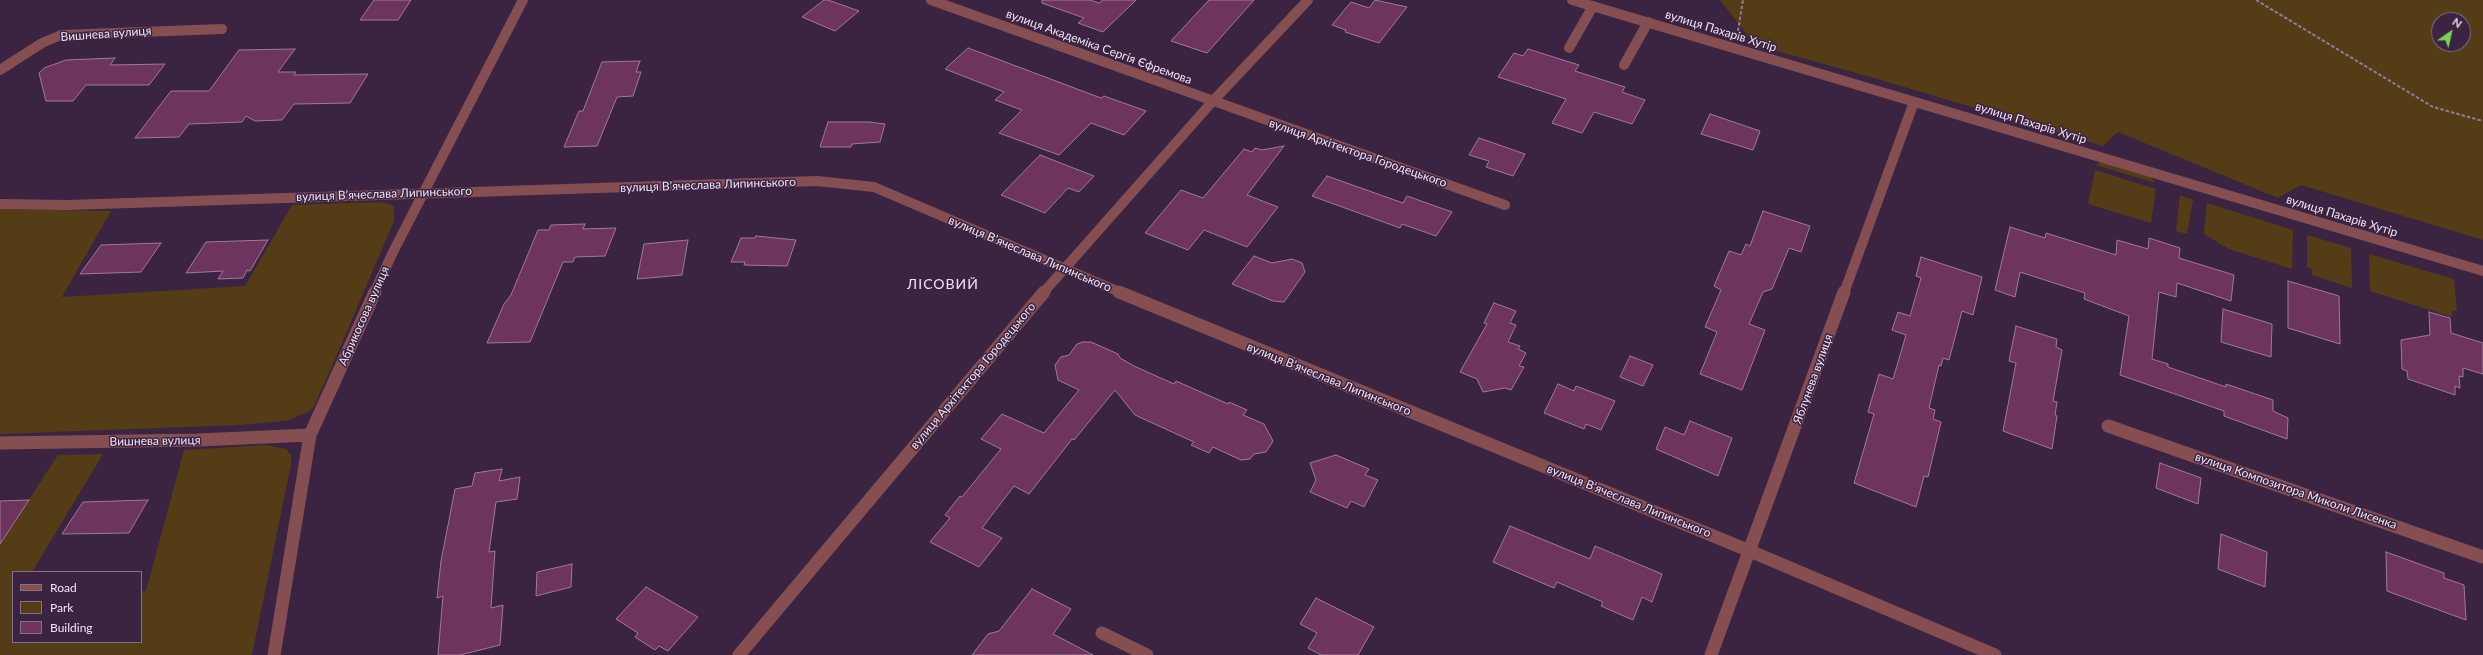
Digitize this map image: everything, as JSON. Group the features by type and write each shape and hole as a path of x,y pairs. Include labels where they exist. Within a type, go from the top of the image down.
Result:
{"street":[{"name":"Абрикосова вулиця","path":"274,655 310,434 393,252 523,0"},
{"name":"вулиця Академіка Сергія Єфремова","path":"931,0 1212,102"},
{"name":"вулиця Архітектора Городецького","path":"739,655 1063,270 1212,102 1308,0"},
{"name":"вулиця Пахарів Хутір","path":"1572,0 2483,271"},
{"path":"1569,48 1593,6"},
{"path":"1624,65 1648,22"},
{"name":"Вишнева вулиця","path":"0,70 42,43 60,35 222,29"},
{"name":"вулиця Архітектора Городецького","path":"1212,102 1505,205"},
{"name":"Яблунева вулиця","path":"1711,655 1914,102"},
{"name":"вулиця Вʼячеслава Липинського","path":"0,204 67,205 425,192 817,181 874,187 1063,270 1750,551 1995,655"},
{"name":"вулиця Композитора Миколи Лисенка","path":"2108,426 2483,557"},
{"name":"Вишнева вулиця","path":"0,443 198,440 310,434"},
{"path":"1102,633 1146,655"}],"path":[{"path":"1736,49 1743,0"},
{"path":"2256,0 2433,107 2483,120"}],"green space":[{"path":"1720,0 2483,0 2483,240 2301,185 2278,198 2118,132 2103,146 1874,78 1755,45"},
{"path":"2101,162 2151,177 2155,183 2096,165"},
{"path":"2095,170 2156,189 2151,223 2088,204"},
{"path":"2180,195 2193,200 2187,234 2176,231"},
{"path":"379,202 390,204 394,207 394,221 333,364 314,406 308,412 286,421 239,425 0,434 0,209 111,211 62,297 245,286 292,205"},
{"path":"2207,203 2293,230 2292,269 2229,249 2204,234"},
{"path":"2307,235 2351,248 2352,288 2312,275 2312,269 2307,267"},
{"path":"2369,254 2454,279 2457,310 2452,311 2452,317 2370,291"},
{"path":"266,445 286,449 291,455 291,465 252,655 0,655 0,544 58,455 103,454 33,571 12,571 12,643 142,643 142,591 146,591 184,450"}],"building":[{"path":"374,0 411,0 398,20 360,20"},
{"path":"824,0 859,11 835,31 802,17"},
{"path":"1042,0 1090,0 1099,3 1103,0 1136,0 1103,32 1078,23 1084,18 1042,3"},
{"path":"1209,0 1254,0 1207,53 1171,41"},
{"path":"1375,0 1407,7 1379,43 1345,32 1346,30 1332,25 1351,2 1369,8"},
{"path":"968,48 1101,98 1104,96 1146,111 1124,135 1091,123 1059,155 999,133 1022,110 995,100 1004,92 945,69"},
{"path":"295,49 278,72 296,72 294,75 368,74 350,103 294,104 282,120 255,121 246,116 242,122 189,124 179,137 135,138 171,91 209,91 239,50"},
{"path":"1528,49 1579,65 1575,71 1625,87 1622,92 1645,100 1632,124 1594,112 1582,133 1552,123 1566,99 1498,77 1514,53 1523,56"},
{"path":"115,58 110,65 165,64 149,85 86,85 73,101 46,101 39,73 44,68 66,60"},
{"path":"640,61 636,72 641,72 633,96 617,97 597,146 564,147 579,111 583,111 602,62"},
{"path":"1710,114 1760,131 1753,150 1701,134"},
{"path":"828,122 869,122 885,124 880,142 852,144 851,147 820,147"},
{"path":"1479,138 1525,154 1513,176 1486,167 1489,161 1469,155"},
{"path":"1284,146 1247,195 1278,207 1247,247 1204,230 1188,250 1145,233 1181,190 1203,198 1244,149 1252,152 1255,148 1262,150"},
{"path":"1040,155 1094,176 1079,192 1068,188 1045,213 1001,195"},
{"path":"1327,176 1403,203 1407,196 1452,212 1436,236 1402,224 1400,228 1312,196"},
{"path":"1763,211 1810,226 1801,252 1789,248 1772,289 1763,292 1749,324 1765,330 1742,390 1700,374 1717,332 1705,327 1721,290 1714,286 1729,251 1741,255 1746,244 1750,246"},
{"path":"585,224 583,229 616,228 605,256 575,257 573,262 563,262 530,342 487,343 504,304 511,295 538,230 549,230 551,225"},
{"path":"2010,227 2045,238 2046,233 2116,255 2117,240 2148,249 2149,238 2180,248 2179,258 2234,275 2231,301 2177,283 2176,297 2159,292 2152,359 2168,364 2168,367 2226,387 2226,384 2273,400 2273,411 2288,418 2287,439 2224,416 2224,411 2120,375 2129,316 2084,299 2085,293 2020,272 2015,297 1995,290"},
{"path":"756,236 796,240 787,266 744,265 745,262 731,262 741,238 755,238"},
{"path":"268,240 250,271 247,270 243,278 218,279 223,271 186,273 206,242"},
{"path":"688,240 682,275 637,279 644,244"},
{"path":"161,243 141,272 80,274 101,245"},
{"path":"1254,256 1272,263 1292,259 1302,263 1305,272 1284,302 1273,301 1232,284"},
{"path":"1921,257 1982,277 1973,315 1962,311 1949,360 1943,358 1941,366 1939,365 1929,408 1935,410 1933,419 1941,422 1928,477 1924,476 1916,507 1854,483 1874,414 1868,412 1879,374 1893,379 1906,335 1892,330 1898,312 1910,316 1921,278 1916,276"},
{"path":"2288,281 2339,296 2340,344 2288,328"},
{"path":"1494,303 1516,311 1510,323 1516,325 1508,342 1520,346 1518,349 1526,353 1519,366 1524,367 1511,390 1505,388 1483,392 1477,379 1460,372 1487,324 1484,323"},
{"path":"2223,309 2272,324 2271,357 2221,342"},
{"path":"2429,312 2450,318 2451,333 2483,343 2483,374 2463,368 2463,377 2459,376 2460,388 2455,386 2455,395 2408,379 2407,371 2402,369 2401,340 2430,335"},
{"path":"2016,326 2057,339 2056,347 2062,350 2053,401 2057,402 2055,415 2057,416 2052,449 2003,431 2016,363 2009,361"},
{"path":"1091,342 1118,354 1120,358 1134,366 1174,384 1176,381 1228,404 1229,402 1247,410 1243,415 1264,424 1273,441 1266,452 1254,454 1250,459 1241,460 1213,447 1209,453 1191,445 1194,442 1135,415 1115,390 1074,440 1072,439 1029,494 1014,486 982,528 1002,538 979,567 930,542 950,518 945,515 960,496 962,497 1001,449 981,439 1002,414 1044,433 1079,390 1058,380 1055,365 1061,357 1069,355 1077,344"},
{"path":"1630,356 1653,365 1643,386 1620,377"},
{"path":"1558,384 1574,391 1576,386 1615,401 1601,430 1586,424 1584,429 1544,413"},
{"path":"1690,421 1732,438 1718,476 1656,449 1665,427 1684,435"},
{"path":"1336,455 1369,469 1365,475 1378,480 1364,507 1351,501 1347,508 1310,492 1316,480 1310,463"},
{"path":"2160,463 2201,478 2198,504 2156,488"},
{"path":"502,469 499,481 520,477 517,499 496,502 489,552 495,551 491,608 503,605 500,645 460,655 438,655 443,596 437,598 441,561 455,489 472,486 475,473"},
{"path":"29,500 0,544 0,501"},
{"path":"148,500 129,533 62,534 83,502"},
{"path":"1510,526 1590,559 1595,546 1662,574 1652,602 1642,597 1633,620 1601,606 1603,602 1557,582 1554,588 1493,562"},
{"path":"2221,534 2267,552 2265,587 2218,569"},
{"path":"2386,552 2444,573 2444,578 2464,585 2466,620 2387,591"},
{"path":"572,564 571,587 536,596 537,572"},
{"path":"646,587 698,617 668,651 659,646 655,650 635,637 638,633 616,619"},
{"path":"1032,589 1071,609 1053,634 1093,655 972,655 988,634 999,631"},
{"path":"1316,598 1374,627 1358,655 1321,655 1308,648 1317,633 1300,624"}],"district":[{"name":"ЛІСОВИЙ","path":"943,284"}]}
